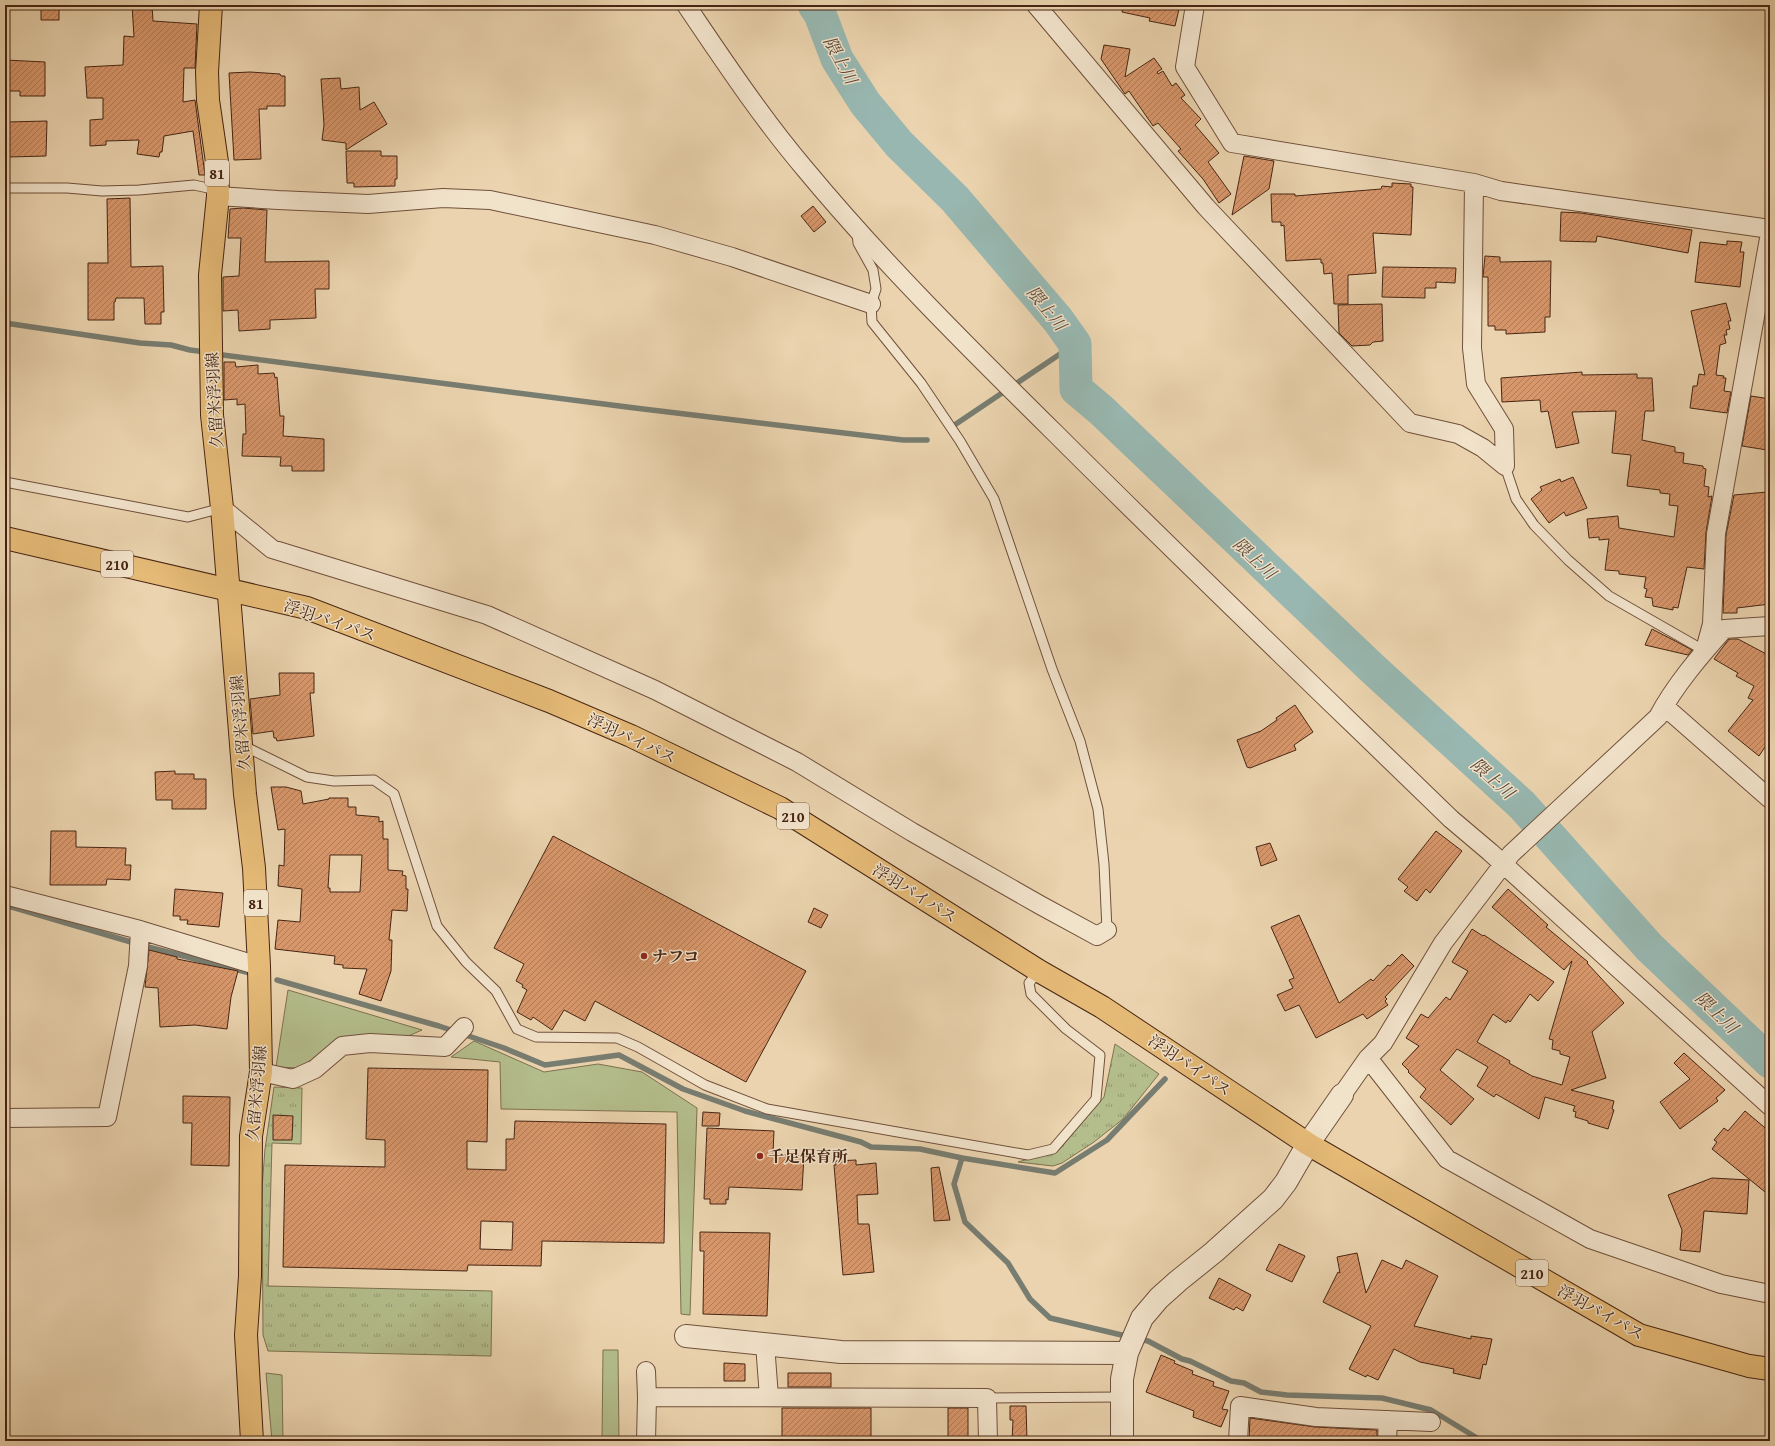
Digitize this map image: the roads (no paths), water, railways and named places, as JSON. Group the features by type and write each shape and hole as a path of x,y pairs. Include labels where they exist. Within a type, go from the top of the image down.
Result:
{"main road":[{"name":"久留米浮羽線","path":"211,5 207,79 208,100 218,162 210,275 212,414 222,508 245,794 254,868 260,966 261,1072 251,1136 250,1276 246,1335 252,1441"},
{"name":"浮羽バイパス","path":"5,538 306,608 549,701 631,736 780,808 1038,971 1102,1007 1308,1144 1639,1335 1749,1366 1770,1369"}],"street":[{"path":"686,5 747,94 804,168 938,316 1084,462 1451,819 1508,860 1770,1106"},
{"path":"1036,5 1206,207 1410,423 1458,434 1483,448 1505,466"},
{"path":"1195,5 1185,67 1232,143 1474,183 1501,190 1770,229"},
{"path":"1474,183 1472,348 1476,384 1504,429 1505,466"},
{"path":"217,193 278,200 361,203 443,198 490,200 662,237 732,257 871,304"},
{"path":"1705,651 1712,624 1716,534 1770,233"},
{"path":"222,508 272,549 487,615 655,690 797,762 988,876 1097,936 1107,930"},
{"path":"1122,1441 1122,1379 1127,1353 1142,1318 1169,1289 1214,1252 1273,1199 1286,1182 1308,1144 1368,1058 1383,1043 1443,943 1508,860 1661,712 1705,651 1724,629 1770,626"},
{"path":"1661,712 1770,799"},
{"path":"5,895 140,930 260,966"},
{"path":"5,1118 107,1117 138,966 140,930"},
{"path":"261,1072 293,1079 315,1069 342,1046 370,1043 445,1047 458,1034"},
{"path":"1368,1058 1447,1159 1590,1239 1721,1284 1770,1294"},
{"path":"686,1336 841,1352 1127,1353"},
{"path":"765,1344 768,1397"},
{"path":"646,1371 646,1441"},
{"path":"647,1397 987,1398 988,1441"},
{"path":"1238,1441 1240,1406 1316,1417 1431,1422"},
{"path":"1387,1441 1388,1420"}],"lane":[{"path":"5,188 67,188 102,191 194,185 217,193"},
{"path":"856,226 858,243 872,270 875,282 876,289 871,304 872,322 921,384 960,441 994,499 1052,669 1080,741 1098,809 1104,864 1107,930"},
{"path":"1505,466 1516,499 1534,525 1568,560 1609,596 1705,651"},
{"path":"5,482 188,517 222,508"},
{"path":"242,745 307,778 334,781 374,780 394,794 437,926 466,962 496,991 516,1030 536,1037 618,1038 638,1047 704,1085 767,1109 1028,1156 1053,1149 1096,1099 1100,1055 1066,1029 1031,994 1029,983 1038,971"},
{"path":"987,1398 1122,1397"}],"waterway":[{"name":"隈上川","path":"814,5 820,14 837,59 865,103 899,144 955,199 1058,320 1075,344 1076,389 1101,410 1373,669 1522,805 1649,947 1770,1062"},
{"path":"5,323 140,343 171,345 206,352"},
{"path":"953,426 1075,344"},
{"path":"215,354 635,408 903,440 927,440"},
{"path":"5,905 148,947 254,974"},
{"path":"277,980 439,1026 504,1048 545,1065 619,1055 683,1089 745,1111 861,1142 871,1147 920,1149 962,1158 954,1184 965,1222 1008,1263 1030,1299 1050,1318 1130,1337"},
{"path":"962,1158 1055,1173 1107,1140 1165,1079"},
{"path":"1138,1339 1148,1341 1182,1359 1190,1361 1231,1381 1244,1383 1261,1392 1287,1395 1382,1398 1431,1410 1482,1441"}],"place":[{"name":"ナフコ","path":"644,956"},
{"name":"千足保育所","path":"760,1156"}]}
